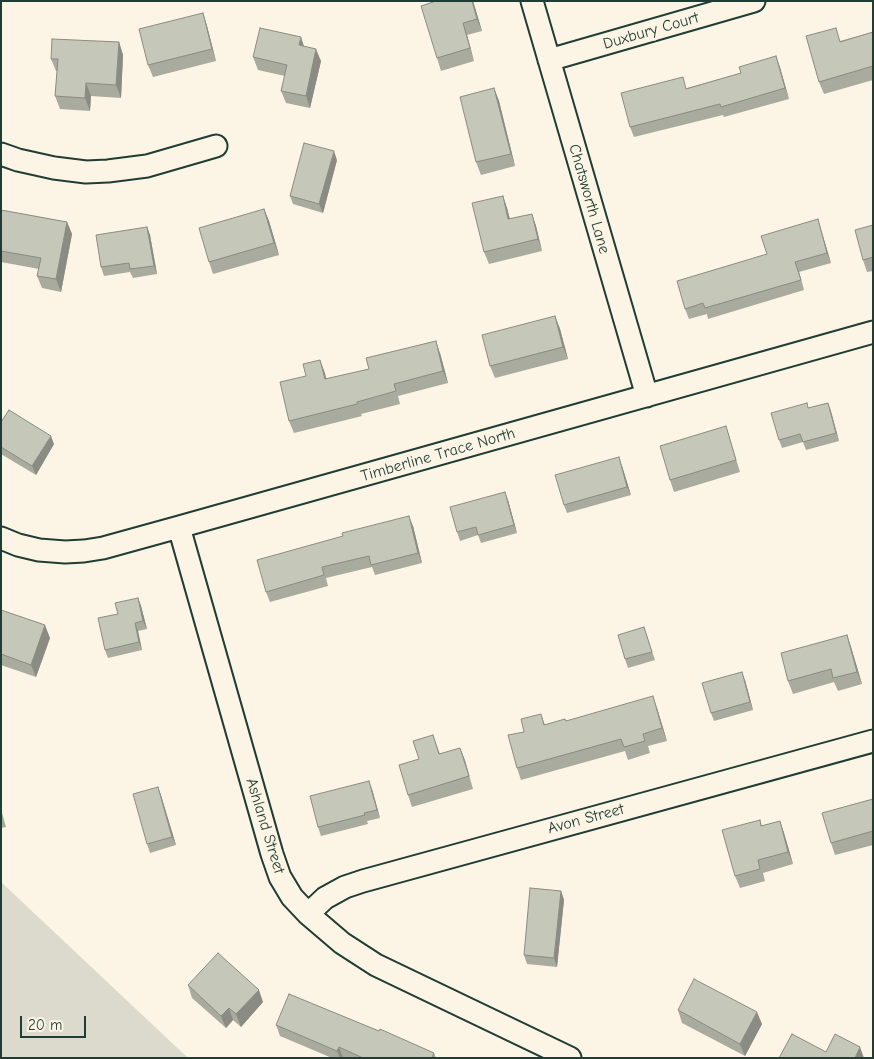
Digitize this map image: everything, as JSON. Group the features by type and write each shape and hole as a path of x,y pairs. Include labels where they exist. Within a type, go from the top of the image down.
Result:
{"street":[{"name":"Chatsworth Lane","path":"532,1 647,396"},
{"name":"Duxbury Court","path":"549,60 754,1"},
{"path":"1,154 54,168 86,172 108,172 147,166 216,146"},
{"name":"Timberline Trace North","path":"1,538 18,545 39,550 84,552 180,528 873,332"},
{"name":"Ashland Street","path":"180,528 272,854 280,877 292,897 308,914 342,943 376,965 570,1058"},
{"name":"Avon Street","path":"308,914 325,898 345,887 363,881 873,741"}],"shaded area":[{"path":"1,882 188,1058 1,1058"}],"building":[{"path":"436,1 472,1 477,19 463,23 470,48 437,58 421,6"},
{"path":"203,13 212,49 148,65 139,29"},
{"path":"260,28 301,37 299,45 316,49 306,96 281,91 287,65 253,57"},
{"path":"836,28 840,42 873,32 873,66 819,82 806,36"},
{"path":"52,39 119,42 116,85 86,83 85,98 55,96 58,59 51,59"},
{"path":"776,56 785,88 721,107 720,104 630,127 621,93 683,77 686,89 741,73 739,67"},
{"path":"494,88 511,154 476,162 460,97"},
{"path":"304,143 334,151 319,204 290,196"},
{"path":"503,196 508,219 532,214 538,239 484,252 472,203"},
{"path":"264,209 274,243 209,262 199,228"},
{"path":"1,210 67,222 56,279 37,276 41,258 1,251"},
{"path":"818,219 827,253 795,262 801,280 705,308 703,303 685,309 677,281 767,254 761,236"},
{"path":"873,225 873,257 863,260 855,230"},
{"path":"147,227 154,266 130,269 129,263 101,267 96,235"},
{"path":"555,316 563,347 490,366 482,335"},
{"path":"436,341 443,371 394,384 396,391 357,402 357,404 289,421 280,382 306,376 303,364 320,360 325,379 369,369 366,358"},
{"path":"807,403 808,408 828,403 836,433 803,442 800,434 779,440 771,413"},
{"path":"9,410 51,436 32,466 1,447 1,422"},
{"path":"726,426 736,460 670,480 660,446"},
{"path":"619,457 627,487 564,505 555,475"},
{"path":"505,492 514,525 478,535 476,527 457,532 450,507"},
{"path":"409,516 418,553 371,565 369,556 322,567 324,575 266,592 257,560 343,536 342,533"},
{"path":"138,598 143,621 135,623 139,642 105,650 98,618 118,614 115,603"},
{"path":"1,610 45,625 31,665 1,654"},
{"path":"644,627 652,652 625,659 618,635"},
{"path":"847,635 857,672 833,678 831,669 788,681 781,653"},
{"path":"742,672 750,702 711,713 702,683"},
{"path":"653,696 662,728 643,734 645,741 624,747 621,739 517,768 508,735 524,732 521,719 541,714 544,725 565,719 566,721"},
{"path":"433,735 439,754 460,748 469,776 408,795 399,765 419,759 413,741"},
{"path":"369,781 377,810 318,827 310,796"},
{"path":"158,787 172,837 147,844 133,794"},
{"path":"873,799 873,831 831,843 822,813"},
{"path":"760,820 761,826 780,821 788,852 758,860 760,869 735,876 722,830"},
{"path":"530,888 561,891 554,958 524,955"},
{"path":"218,953 259,990 236,1014 229,1008 221,1016 188,985"},
{"path":"694,979 757,1012 740,1044 678,1010"},
{"path":"289,994 379,1031 380,1029 434,1053 432,1058 363,1058 339,1047 337,1051 276,1025"},
{"path":"792,1034 826,1052 835,1034 860,1047 855,1058 779,1058"}]}
